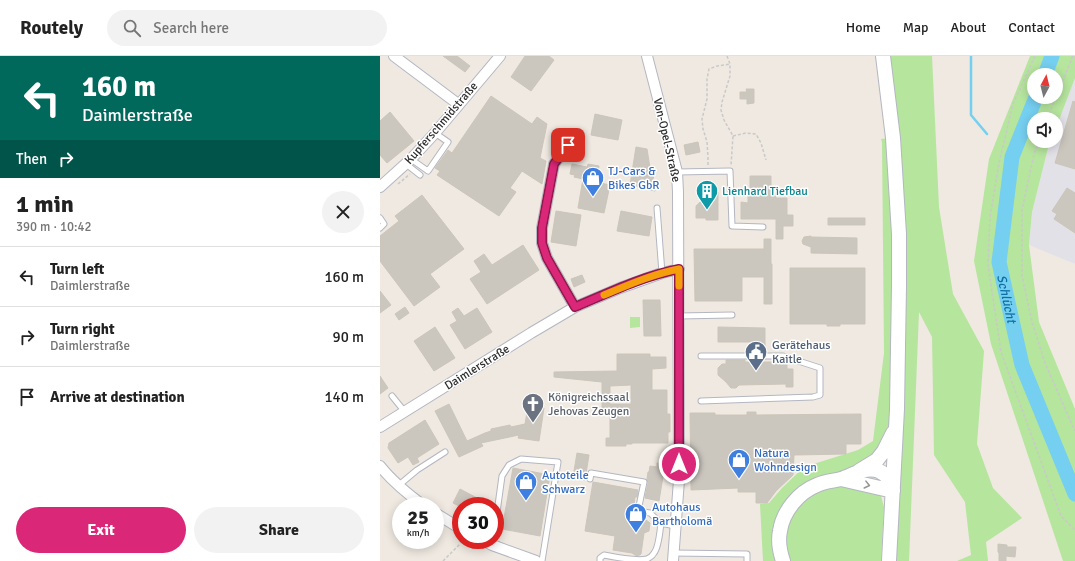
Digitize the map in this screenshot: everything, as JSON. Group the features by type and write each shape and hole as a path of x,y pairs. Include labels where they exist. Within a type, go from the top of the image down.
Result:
{"main road":[{"path":"883,56 893,138 899,234 896,427 889,561"},
{"path":"783,561 780,546 780,530 786,514 794,501 816,485 827,481 842,479 877,460 884,452 896,427"},
{"path":"857,472 868,470 879,471 887,476 893,491"},
{"path":"842,479 893,491"}],"street":[{"path":"394,56 458,104"},
{"name":"Kupferschmidstraße","path":"380,187 409,162 500,56"},
{"name":"Von-Opel-Straße","path":"647,56 677,172 679,269 679,480 674,558"},
{"path":"568,145 554,164 542,228 542,243 547,258 575,307"},
{"name":"Daimlerstraße","path":"380,427 405,412 448,381 575,307 620,288 662,273 679,269"},
{"path":"380,466 384,472 413,497"},
{"path":"504,548 536,561"}],"lane":[{"path":"409,162 428,171 448,142 435,133"},
{"path":"409,162 420,175"},
{"path":"677,172 730,171 732,226 763,227"},
{"path":"657,208 662,273"},
{"path":"380,218 384,224 380,228"},
{"path":"679,316 732,315"},
{"path":"701,356 783,356 814,366 820,368 820,395 814,397 701,401"},
{"path":"392,396 405,412"},
{"path":"399,485 417,470 445,452"},
{"path":"499,497 502,476 508,465 521,459 558,462 542,561"},
{"path":"590,479 591,473 644,482 638,511 650,513 661,523 675,526"},
{"path":"600,561 600,558 604,555 632,560 647,559 657,548 661,523"},
{"path":"706,554 706,561"},
{"path":"674,558 706,554 747,554 747,561"}],"path":[{"path":"727,56 730,64 730,76 721,110 724,120 733,136 730,171"},
{"path":"1036,56 1013,104 999,163 990,217 988,265 1001,352 1061,516 1075,530"},
{"path":"1050,112 1073,56"},
{"path":"707,171 707,142 703,129 702,118 707,99 707,79 709,69 730,64"},
{"path":"733,136 746,133 756,134 761,143 766,160"},
{"path":"1036,148 1022,210 1022,276 1032,322 1045,363 1075,431"},
{"path":"442,561 455,549"}],"shaded area":[{"path":"1075,78 1075,264 1029,245 1032,212 1048,148 1063,148 1062,112"}],"green space":[{"path":"888,56 932,56 939,207 953,294 984,351 977,444 993,488 1022,518 986,542 988,561 957,561 971,555 965,502 934,455 932,337 919,312 909,561 895,561 902,409"},
{"path":"1030,56 1075,56 1075,78 1062,112 1027,112 1027,148 1048,148 1032,212 1029,245 1039,322 1075,409 1075,561 1063,561 991,344 974,261 989,159"},
{"path":"889,138 895,234 893,378 889,424 881,446 874,455 863,464 791,496 778,561 763,561 760,504 769,503 804,467 858,450 873,441 884,353 881,139"},
{"path":"630,317 640,317 640,327 630,328"},
{"path":"837,485 874,490 881,496 884,507 881,561 790,561 786,547 786,531 793,512 810,494"}],"building":[{"path":"443,56 457,56 470,66 465,72"},
{"path":"525,56 549,56 554,60 531,91 511,77"},
{"path":"746,89 754,89 754,103 747,104 747,99 740,99 740,92 747,92"},
{"path":"491,96 532,124 537,117 547,124 540,158 546,161 542,184 522,171 510,188 516,192 499,216 437,175 440,171 435,168 448,150 452,153"},
{"path":"1073,101 1075,102 1075,169 1055,163 1059,148 1063,148 1063,135"},
{"path":"390,112 414,141 387,163 380,155 380,121"},
{"path":"595,114 622,120 618,140 591,135"},
{"path":"698,142 700,152 686,155 684,145"},
{"path":"636,147 647,149 651,174 654,175 652,183 656,184 655,191 630,185"},
{"name":"TJ-Cars & Bikes GbR","path":"572,164 587,167 588,164 599,166 596,182 610,185 604,213 578,208 583,179 574,177 575,175 570,174"},
{"path":"750,176 771,176 771,193 776,193 776,198 787,198 787,215 793,215 793,226 783,226 783,239 776,239 776,219 741,219 741,202 748,203 748,193 750,193"},
{"path":"1067,188 1075,193 1075,233 1054,219 1057,214 1052,211"},
{"name":"Lienhard Tiefbau","path":"703,192 718,192 718,220 696,218 696,206 703,199"},
{"path":"422,195 464,249 430,274 440,287 414,306 380,261 380,236 399,221 395,216"},
{"path":"556,211 581,215 576,246 551,242"},
{"path":"621,211 652,217 649,236 617,231"},
{"path":"828,218 865,218 865,225 828,225"},
{"path":"804,237 857,238 857,254 811,253 811,247 803,244 802,241"},
{"path":"764,239 771,239 772,304 764,304 764,277 742,277 742,301 695,301 694,249 764,249"},
{"path":"523,245 539,270 487,304 470,279 481,272 474,261 484,254 492,265"},
{"path":"790,268 865,268 865,324 840,324 840,326 827,326 827,324 790,324"},
{"path":"582,275 585,282 574,287 571,279"},
{"path":"380,291 391,305 380,313"},
{"path":"643,300 660,300 661,336 644,336"},
{"path":"405,307 409,313 399,320 395,314"},
{"path":"458,308 464,316 477,308 492,332 465,349 450,325 457,321 452,312"},
{"path":"435,327 455,358 434,371 414,341"},
{"path":"718,327 765,328 765,348 758,348 758,342 718,342"},
{"path":"617,354 650,354 650,357 666,357 666,368 652,369 652,390 667,390 667,414 670,414 670,432 668,432 668,443 632,443 626,444 626,446 606,446 606,438 610,438 610,412 602,412 602,382 554,377 554,372 617,371","holes":["631,385 631,404 610,404 610,386"]},
{"name":"Gerätehaus Kaitle","path":"726,360 745,360 745,362 787,362 787,369 793,369 793,387 786,387 786,384 739,385 736,388 731,388 718,375 718,368 722,364 726,364"},
{"path":"380,376 388,388 380,394"},
{"path":"449,404 467,441 491,431 491,429 525,424 528,406 544,408 539,441 518,438 519,435 481,443 483,446 459,457 435,411"},
{"path":"747,412 756,412 756,415 861,414 861,444 846,444 846,454 794,455 793,475 776,491 767,503 756,503 756,492 738,492 738,488 691,490 690,413 747,415"},
{"path":"425,420 439,444 417,458 419,462 413,465 408,457 398,463 388,448 389,443"},
{"path":"577,453 589,455 585,480 573,477"},
{"path":"657,463 665,464 659,501 645,498 650,466 657,467"},
{"name":"Autoteile Schwarz","path":"513,468 550,475 540,536 504,529 504,518"},
{"path":"593,482 638,490 637,497 635,497 633,512 642,521 646,520 650,523 649,531 644,533 641,554 638,556 632,553 613,550 615,536 585,531"},
{"path":"460,489 475,497 456,497"},
{"path":"998,544 1007,545 1007,547 1016,547 1015,557 1006,556 1006,561 999,561"}],"waterway":[{"path":"971,56 971,115 987,134"},
{"name":"Schlücht","path":"1048,68 1052,56"},
{"name":"Schlücht","path":"1033,104 1012,157 999,262 1022,365 1075,494"}],"slow traffic":[{"path":"604,295 662,273 679,269 679,286"}],"place":[{"name":"TJ-Cars & Bikes GbR","path":"593,198"},
{"name":"Lienhard Tiefbau","path":"707,210"},
{"name":"Gerätehaus Kaitle","path":"756,372"},
{"name":"Königreichssaal Jehovas Zeugen","path":"533,424"},
{"name":"Natura Wohndesign","path":"739,480"},
{"name":"Autoteile Schwarz","path":"526,502"},
{"name":"Autohaus Bartholomä","path":"636,534"}],"route":[{"path":"568,145 554,164 542,228 542,243 547,258 575,307 620,288 662,273 679,269 679,464"}]}
